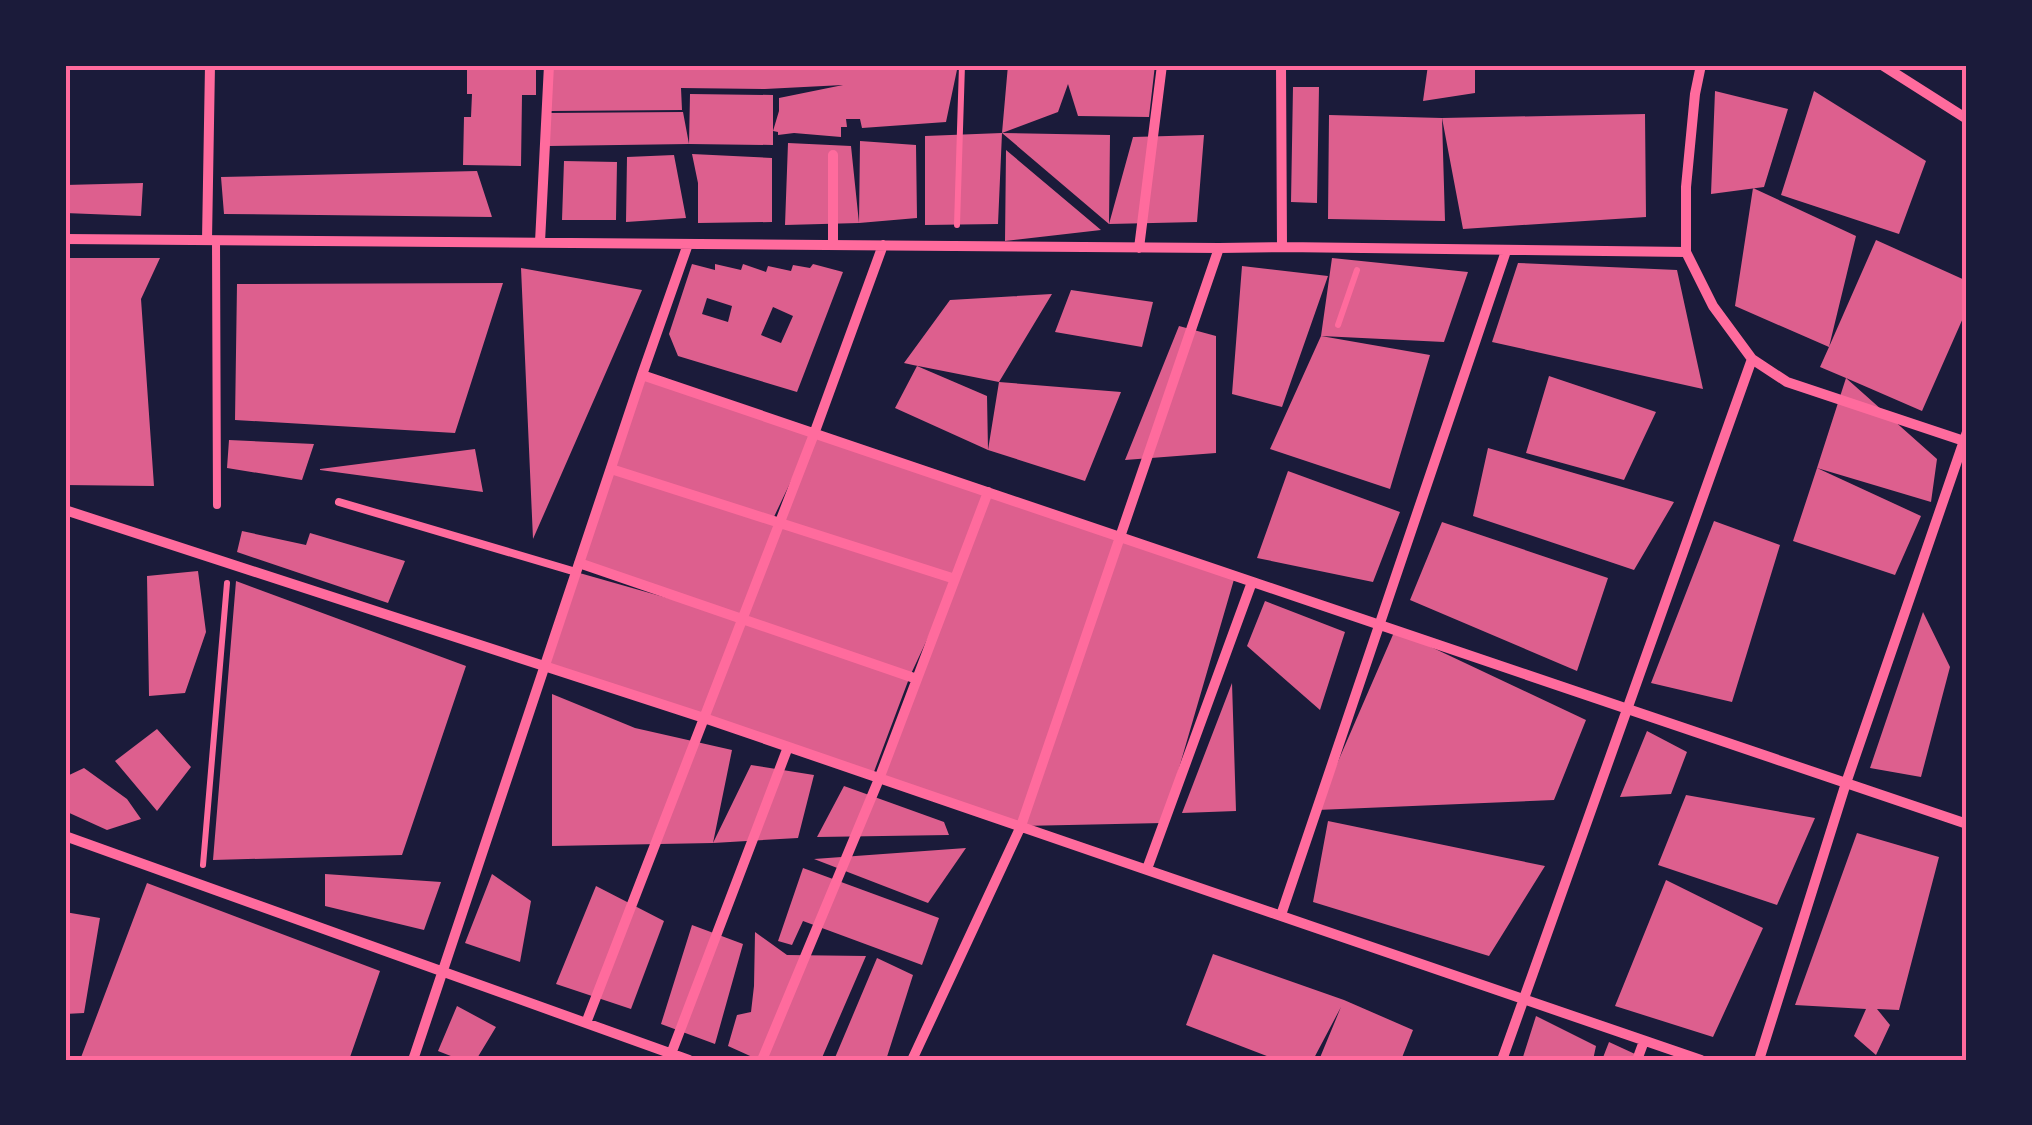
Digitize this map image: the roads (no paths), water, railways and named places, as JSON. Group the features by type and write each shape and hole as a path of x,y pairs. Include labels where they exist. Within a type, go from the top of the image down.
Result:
{"street":[{"path":"210,65 212,240"},
{"path":"540,242 550,65"},
{"path":"1140,248 1162,65"},
{"path":"1281,65 1282,247"},
{"path":"1701,65 1686,186 1686,252 1713,306 1752,359 1788,382 1966,439 1846,784 1760,1060"},
{"path":"1882,65 1967,119"},
{"path":"832,245 833,156"},
{"path":"65,239 1686,252"},
{"path":"413,1060 688,244"},
{"path":"586,1023 883,246"},
{"path":"912,1060 1021,826 1219,248"},
{"path":"1281,915 1506,251"},
{"path":"1502,1060 1752,359"},
{"path":"642,375 1967,824"},
{"path":"611,469 955,579"},
{"path":"762,1060 879,780 988,492"},
{"path":"65,510 704,718 1701,1060"},
{"path":"578,568 917,679"},
{"path":"1146,870 1252,582"},
{"path":"671,1054 788,747"},
{"path":"65,836 688,1060"},
{"path":"1637,1060 1644,1040"}],"lane":[{"path":"212,240 217,505"},
{"path":"340,502 578,568"}]}
